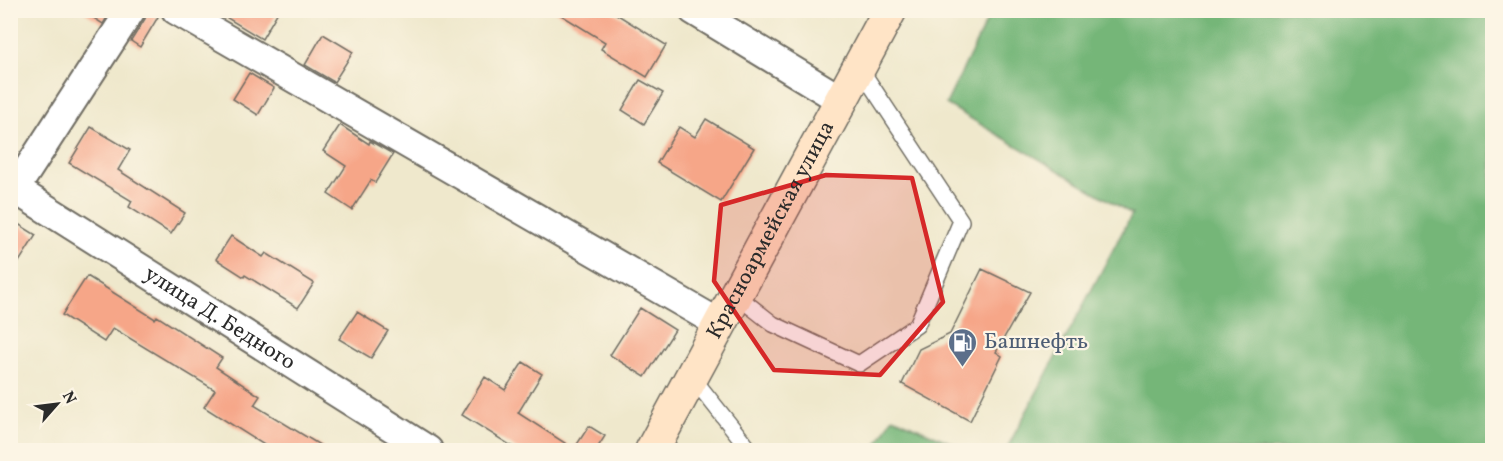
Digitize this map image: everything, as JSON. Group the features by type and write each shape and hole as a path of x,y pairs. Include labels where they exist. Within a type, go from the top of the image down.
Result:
{"main road":[{"name":"Красноармейская улица","path":"652,450 890,10"}],"street":[{"path":"13,188 131,10"},
{"path":"176,10 720,324"},
{"path":"693,10 841,100"},
{"name":"улица Д. Бедного","path":"13,188 428,450"}],"lane":[{"path":"736,295 773,324 859,364 916,325 961,221 859,67"},
{"path":"692,377 750,450"}],"highlighted area":[{"path":"826,175 912,178 943,302 880,375 774,370 714,281 721,205"}],"green space":[{"path":"992,10 1492,11 1492,450 1006,450 1132,214 946,104"},
{"path":"893,417 967,450 874,450"}],"building":[{"path":"81,10 111,10 103,24"},
{"path":"148,10 158,17 140,47 131,41"},
{"path":"214,10 279,10 262,39"},
{"path":"553,10 610,10 666,45 647,77 601,49 605,42"},
{"path":"323,34 353,52 334,82 305,65"},
{"path":"249,73 274,88 258,115 233,99"},
{"path":"640,80 663,93 644,124 622,110"},
{"path":"706,119 754,148 721,202 657,163 679,127 695,137"},
{"path":"340,125 369,144 370,141 393,154 375,183 371,180 352,210 328,194 346,166 323,151"},
{"path":"91,127 130,150 118,170 185,213 171,234 129,207 132,201 69,163"},
{"path":"10,219 36,235 10,276"},
{"path":"231,236 263,257 266,253 314,283 298,308 216,259"},
{"path":"982,269 1030,292 996,352 1002,356 970,421 902,384 919,349 950,334"},
{"path":"87,276 155,319 157,316 222,358 216,367 260,396 254,405 328,450 272,450 204,407 215,390 113,328 104,342 62,315"},
{"path":"640,308 675,330 645,377 610,355"},
{"path":"357,312 388,331 371,358 339,339"},
{"path":"523,362 542,374 518,413 574,449 589,426 605,436 596,450 518,450 462,415 485,377 505,390"}],"place":[{"name":"Башнефть","path":"963,368"}]}
